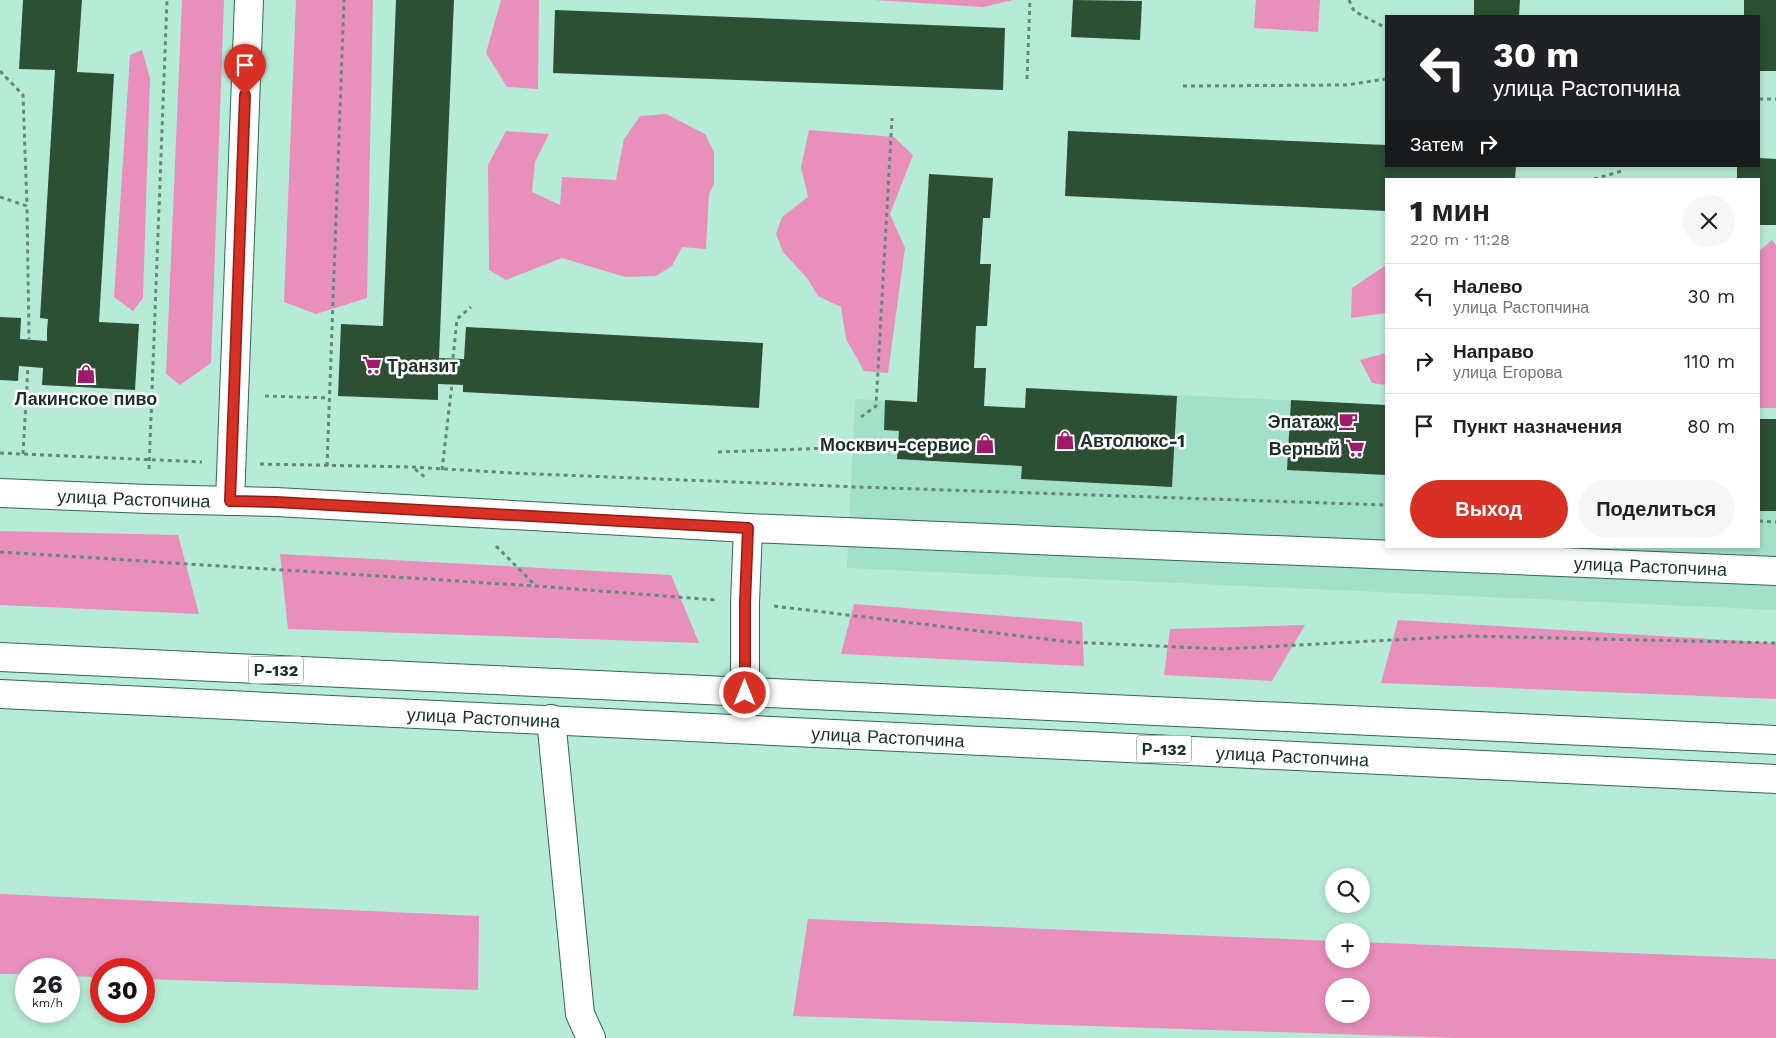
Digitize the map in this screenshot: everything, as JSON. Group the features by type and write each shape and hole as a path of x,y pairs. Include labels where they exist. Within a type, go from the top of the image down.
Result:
{"main road":[{"path":"230,501 248,0"},
{"name":"улица Растопчина","path":"0,493 276,502 748,528 1776,571"},
{"path":"745,693 745,603 748,528"},
{"name":"улица Растопчина","path":"0,657 1776,740"},
{"name":"улица Растопчина","path":"0,694 1776,779"},
{"path":"551,720 580,1014 591,1038"}],"path":[{"path":"148,499 167,0"},
{"path":"327,466 344,0"},
{"path":"1027,79 1030,0"},
{"path":"1349,0 1354,11 1385,27"},
{"path":"0,71 23,95 27,206 28,339"},
{"path":"1183,86 1346,85 1385,79"},
{"path":"1760,99 1776,99"},
{"path":"860,417 876,406 892,118"},
{"path":"1598,178 1622,171"},
{"path":"0,197 27,206"},
{"path":"453,358 457,319 471,307"},
{"path":"22,454 28,367"},
{"path":"442,470 452,384"},
{"path":"233,395 329,398"},
{"path":"718,452 860,447"},
{"path":"0,454 231,463 413,467 442,470 858,487 1385,505"},
{"path":"1760,521 1776,522"},
{"path":"0,552 526,586 745,603 1070,642 1223,649 1468,636 1776,644"}],"shaded area":[{"path":"182,0 224,0 211,363 180,385 166,374"},
{"path":"296,0 373,0 367,298 316,314 284,302"},
{"path":"501,0 539,0 538,89 507,87 486,53"},
{"path":"874,0 1013,0 983,7"},
{"path":"1256,0 1320,0 1318,32 1254,28"},
{"path":"142,50 150,78 143,298 133,311 114,297 130,55"},
{"path":"666,114 705,134 714,152 714,184 709,194 706,249 682,247 672,266 656,276 625,277 562,258 506,280 489,270 488,165 506,131 549,134 535,162 532,192 560,205 562,177 616,180 624,139 640,116"},
{"path":"809,130 894,137 913,155 890,214 905,248 888,373 864,371 846,339 841,307 818,296 807,278 783,252 776,234 782,217 808,197 801,167"},
{"path":"1772,240 1776,245 1776,408 1760,408 1760,250"},
{"path":"1385,266 1385,313 1351,318 1352,288"},
{"path":"1385,353 1385,385 1372,383 1360,360"},
{"path":"1026,388 1385,405 1385,548 1760,548 1760,419 1776,419 1776,610 847,568 855,399 1025,408"},
{"path":"0,531 178,535 199,614 0,605"},
{"path":"280,554 671,575 699,643 288,629"},
{"path":"854,604 1082,622 1084,666 841,654"},
{"path":"1398,620 1776,643 1776,699 1381,683"},
{"path":"1305,625 1272,681 1164,675 1170,629"},
{"path":"0,894 479,916 478,990 155,979 155,958 90,958 90,977 80,976 80,958 15,958 15,974 0,974"},
{"path":"808,919 1325,941 1325,968 1370,968 1370,942 1776,959 1776,1038 1455,1038 793,1016"}],"building":[{"path":"23,0 82,0 77,72 114,74 99,322 139,324 135,390 42,385 43,368 19,366 18,381 0,380 0,317 21,318 20,339 47,341 48,319 40,318 55,70 19,69"},
{"path":"396,0 454,0 439,358 464,359 466,327 763,343 759,408 463,392 463,385 438,384 438,400 338,396 341,324 383,326"},
{"path":"1073,0 1142,1 1140,40 1071,37"},
{"path":"1474,0 1520,0 1519,15 1474,15"},
{"path":"1744,0 1776,0 1776,71 1760,71 1760,15 1744,15"},
{"path":"555,10 1005,28 1003,90 553,73"},
{"path":"1068,131 1385,145 1385,167 1516,167 1515,178 1385,178 1385,211 1065,196"},
{"path":"1760,158 1776,159 1776,225 1760,225 1760,178 1737,178 1737,167 1760,167"},
{"path":"929,174 993,178 990,218 983,218 980,264 991,264 987,326 976,326 974,368 986,368 984,406 1025,408 1026,388 1177,396 1172,487 1021,479 1022,466 897,459 899,431 884,430 885,400 917,402"},
{"path":"1291,400 1385,405 1385,475 1287,470"},
{"path":"1760,419 1776,419 1776,511 1760,511"}],"place":[{"name":"Транзит","path":"372,365"},
{"name":"Лакинское пиво","path":"86,374"},
{"name":"Эпатаж","path":"1348,421"},
{"name":"Автолюкс-1","path":"1065,440"},
{"name":"Москвич-сервис","path":"985,444"},
{"name":"Верный","path":"1355,448"}],"route":[{"path":"245,95 230,501 748,528 745,603 745,693"}]}
